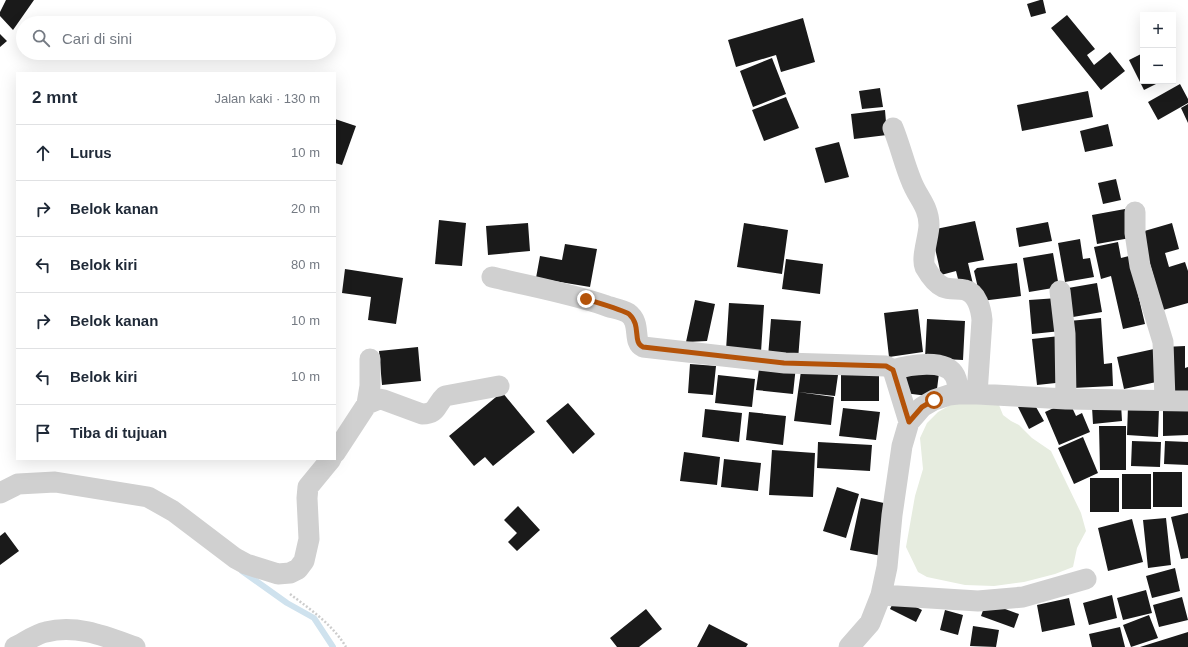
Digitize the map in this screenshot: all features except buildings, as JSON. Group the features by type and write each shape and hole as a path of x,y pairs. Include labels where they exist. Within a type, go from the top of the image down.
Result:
{"street":[{"path":"893,128 901,146 911,181 926,208 929,224 928,241 924,256 926,268 942,287 966,290 970,292 980,308 982,320 968,394"},
{"path":"1134,212 1135,233 1140,266 1163,342 1165,400"},
{"path":"492,277 586,299 628,314 635,322 637,328 637,342 643,347 784,363 886,366 893,370 909,422"},
{"path":"1060,291 1065,334 1066,400"},
{"path":"336,451 367,404 370,386 370,359"},
{"path":"893,370 909,366 938,365 949,370 954,375 958,386 968,394"},
{"path":"367,404 378,399 422,414 428,414 435,409 441,399 445,396 499,386"},
{"path":"849,647 870,623 881,595 887,567 892,515 902,446 909,422 922,407 934,400 949,395 968,394 1066,400 1188,401"},
{"path":"0,493 18,484 55,482 148,497 173,511 235,558 246,564 278,574 290,573 298,569 304,561 309,539 306,498 308,486 330,460"},
{"path":"881,595 978,601 1023,596 1086,579"},
{"path":"15,647 45,632 75,629 102,635 135,647"}],"path":[{"path":"286,591 322,618 339,636 346,647"}],"shaded area":[{"path":"954,403 999,405 1003,415 1019,425 1032,438 1051,451 1081,513 1086,531 1077,548 1073,567 1055,574 1024,582 994,586 965,585 927,577 918,572 906,547 915,496 923,469 920,438 927,423 938,412"}],"waterway":[{"path":"242,571 287,603 314,618 333,647"}],"route":[{"path":"586,299 628,314 635,322 637,328 637,342 643,347 784,363 798,362 886,366 893,370 896,377 909,422 922,407 934,400"}]}
